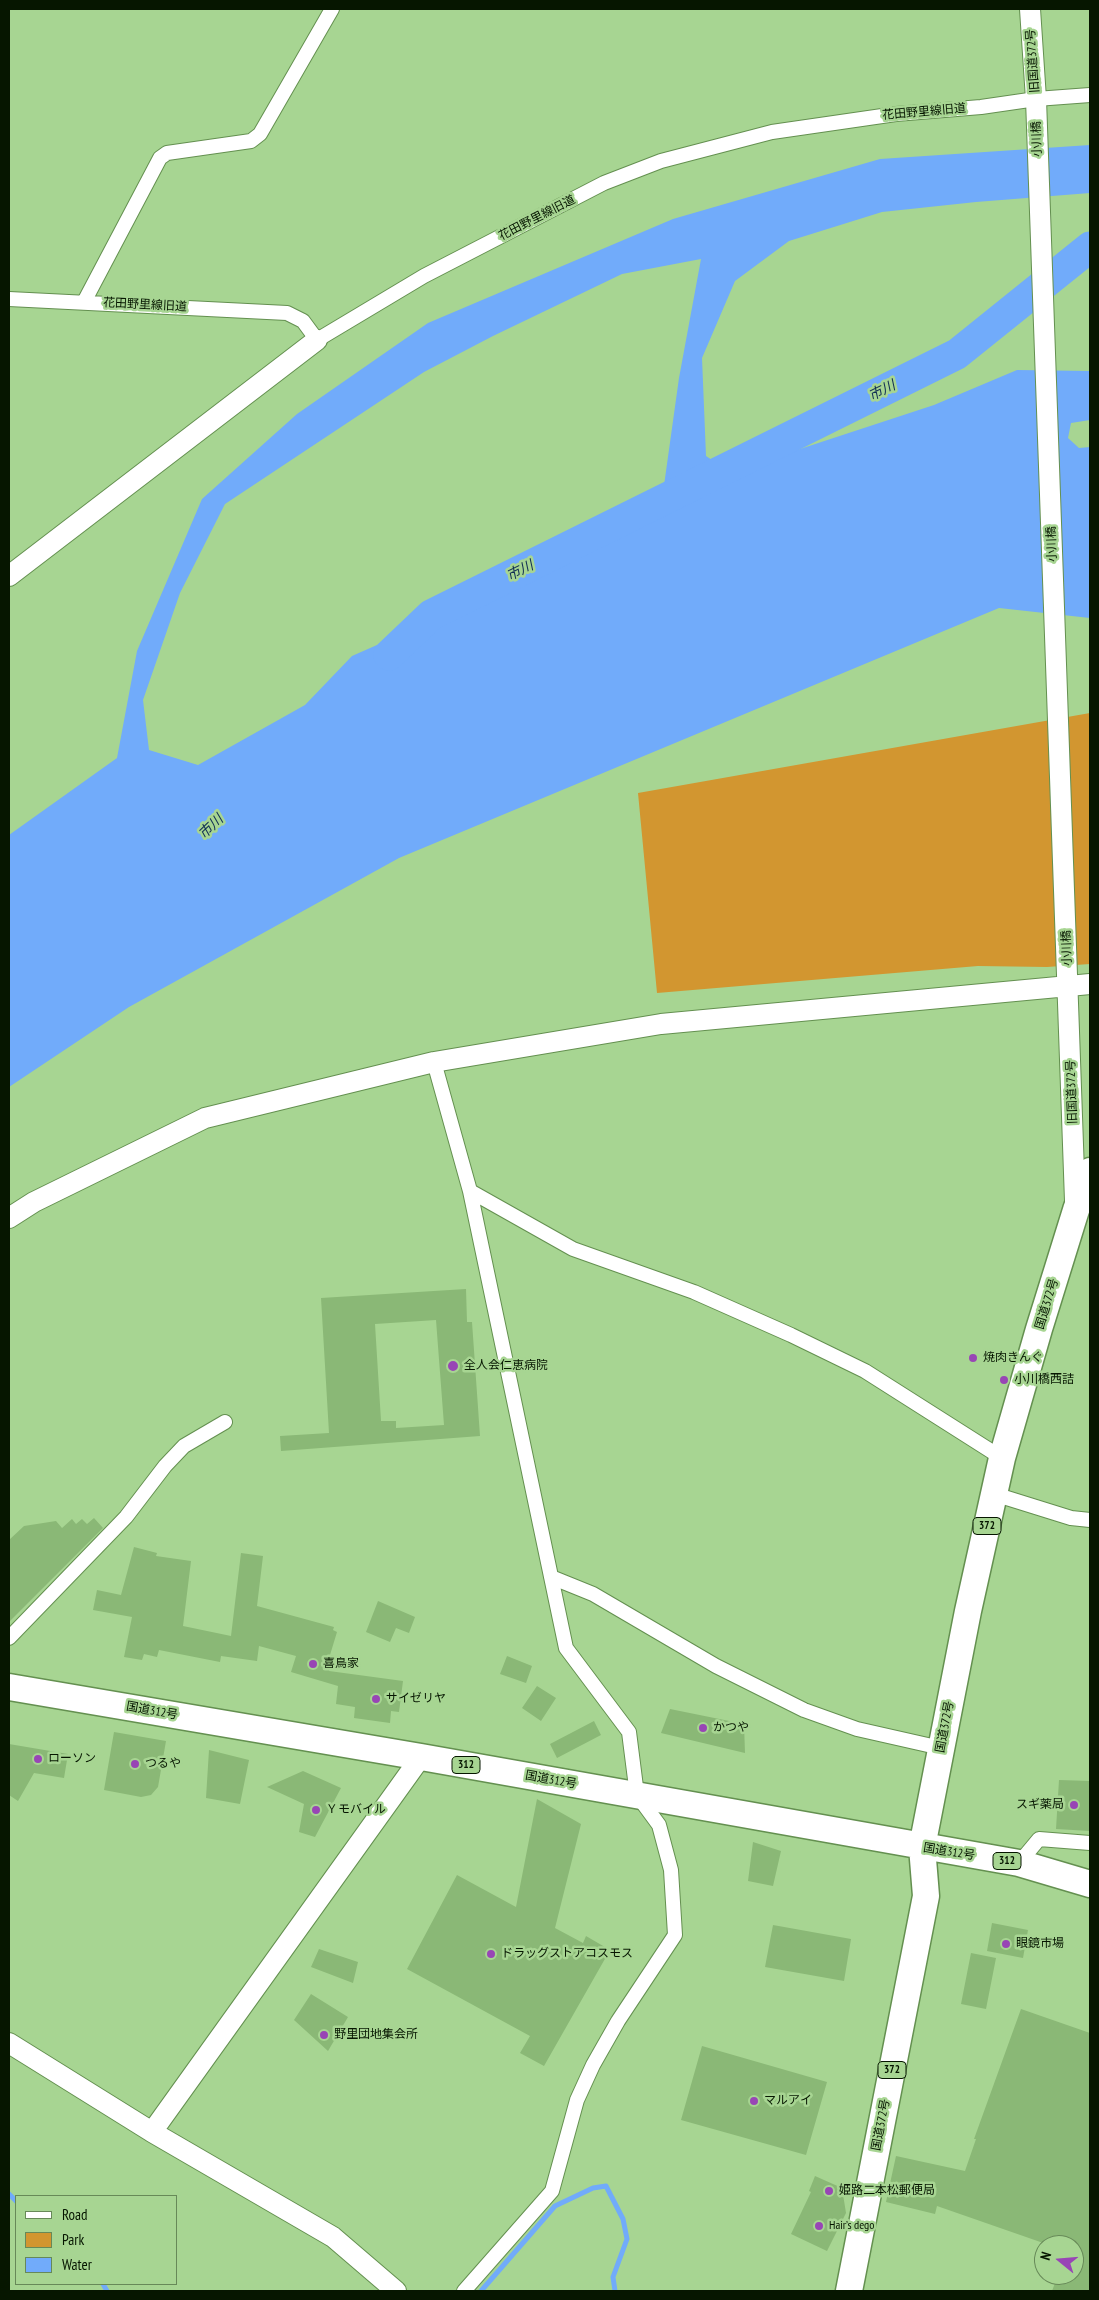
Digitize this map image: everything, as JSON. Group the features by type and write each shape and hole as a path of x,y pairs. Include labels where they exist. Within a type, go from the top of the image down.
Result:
{"highway":[{"name":"国道372号","path":"849,2291 926,1896 922,1847 994,1494 1002,1458 1076,1210 1090,1171"},
{"name":"国道312号","path":"9,1687 421,1757 1019,1863 1090,1884"}],"street":[{"path":"84,302 160,158 167,153 251,141 260,134 332,9"},
{"name":"旧国道372号","path":"1030,9 1036,106"},
{"name":"花田野里線旧道","path":"9,299 287,313 303,321 316,340 424,276 604,183 661,162 772,132 896,114 981,107 1036,106 1090,95"},
{"name":"小川橋","path":"1036,106 1068,980"},
{"path":"9,576 316,340"},
{"path":"9,1218 34,1202 205,1118 434,1062 661,1024 1068,980 1090,984"},
{"name":"旧国道372号","path":"1068,980 1076,1210"},
{"path":"434,1062 470,1191 566,1648 629,1732 637,1795 659,1825 669,1861 675,1935 618,2021 593,2065 577,2100 552,2191 464,2291"},
{"path":"470,1191 572,1249 694,1292 791,1335 865,1371 1002,1458"},
{"path":"9,1638 126,1517 165,1466 184,1446 226,1422"},
{"path":"994,1494 1071,1518 1090,1520"},
{"path":"552,1577 592,1594 716,1666 804,1710 857,1729 941,1748"},
{"path":"152,2132 421,1757"},
{"path":"1019,1863 1039,1839 1090,1843"},
{"path":"9,2042 152,2132 333,2238 396,2291"}],"green space":[{"path":"1090,713 1090,964 1047,967 978,966 657,993 638,793"}],"water":[{"path":"1090,145 1090,193 882,212 789,241 735,281 702,358 706,456 730,472 934,405 1017,370 1090,371 1090,420 1071,423 1068,438 1079,448 1090,447 1090,618 999,608 399,858 129,1007 9,1087 9,835 117,758 137,651 202,499 297,414 428,323 673,219 880,159","holes":["701,259 679,378 661,507 585,550 477,601 352,656 305,705 198,765 149,750 143,700 180,593 225,504 424,372 493,336 622,274"]}],"building":[{"path":"466,1289 467,1322 472,1322 480,1436 281,1451 280,1436 329,1433 321,1298","holes":["436,1320 444,1425 396,1428 396,1421 381,1421 375,1324"]},
{"path":"94,1518 103,1528 9,1622 9,1540 24,1526 56,1521 62,1528 72,1519 76,1524 82,1519 87,1524"},
{"path":"134,1547 157,1553 156,1556 191,1561 183,1626 231,1636 241,1553 263,1556 257,1606 334,1627 333,1630 337,1632 330,1655 334,1656 329,1671 403,1681 399,1712 391,1711 390,1723 354,1718 355,1707 336,1704 338,1686 291,1672 296,1656 259,1646 257,1661 221,1656 220,1662 159,1650 157,1657 144,1654 142,1660 124,1657 132,1617 93,1610 97,1590 121,1595"},
{"path":"378,1601 415,1617 409,1633 396,1628 390,1642 366,1632"},
{"path":"507,1656 532,1666 526,1683 500,1674"},
{"path":"537,1686 556,1698 541,1721 522,1708"},
{"name":"かつや","path":"670,1709 744,1724 745,1753 661,1733"},
{"path":"594,1721 601,1735 557,1758 550,1744"},
{"name":"つるや","path":"114,1732 166,1741 158,1787 151,1795 141,1797 104,1790"},
{"name":"ローソン","path":"9,1744 68,1754 64,1778 34,1773 18,1801 9,1795"},
{"path":"209,1750 249,1760 240,1804 206,1798"},
{"name":"Ｙモバイル","path":"303,1771 341,1788 315,1837 299,1832 304,1804 267,1787"},
{"name":"スギ薬局","path":"1059,1780 1090,1781 1090,1831 1056,1829"},
{"name":"ドラッグストアコスモス","path":"537,1799 581,1824 555,1928 583,1943 586,1936 610,1950 544,2066 520,2053 530,2036 407,1969 457,1875 516,1907"},
{"path":"753,1842 781,1851 773,1886 748,1881"},
{"path":"992,1923 1028,1930 1023,1958 987,1951"},
{"path":"773,1925 851,1939 844,1981 765,1967"},
{"path":"319,1949 358,1962 353,1983 311,1967"},
{"path":"971,1953 996,1958 986,2009 961,2004"},
{"name":"野里団地集会所","path":"311,1994 348,2017 328,2051 294,2020"},
{"path":"1021,2009 1090,2033 1090,2291 1052,2291 1054,2285 1084,2285 1084,2235 1034,2235 1034,2240 937,2206 935,2214 886,2202 896,2156 965,2171 976,2139 974,2139"},
{"name":"マルアイ","path":"702,2046 827,2082 806,2155 681,2120"},
{"path":"815,2176 842,2188 846,2213 827,2251 791,2234 811,2192 809,2191"}],"waterway":[{"name":"市川","path":"389,655 431,615 957,354 1090,247"},
{"path":"481,2291 555,2206 593,2188 606,2186 623,2219 627,2239 613,2277 615,2291"},
{"path":"9,2194 15,2200"},
{"path":"104,2285 107,2291"}],"place":[{"name":"焼肉きんぐ","path":"973,1358"},
{"name":"全人会仁恵病院","path":"453,1366"},
{"name":"小川橋西詰","path":"1004,1380"},
{"name":"喜鳥家","path":"313,1664"},
{"name":"サイゼリヤ","path":"376,1699"},
{"name":"かつや","path":"703,1728"},
{"name":"ローソン","path":"38,1759"},
{"name":"つるや","path":"135,1764"},
{"name":"スギ薬局","path":"1074,1805"},
{"name":"Ｙモバイル","path":"316,1810"},
{"name":"眼鏡市場","path":"1006,1944"},
{"name":"ドラッグストアコスモス","path":"491,1954"},
{"name":"野里団地集会所","path":"324,2035"},
{"name":"マルアイ","path":"754,2101"},
{"name":"姫路二本松郵便局","path":"829,2191"},
{"name":"Hair’s dego","path":"819,2226"}]}
